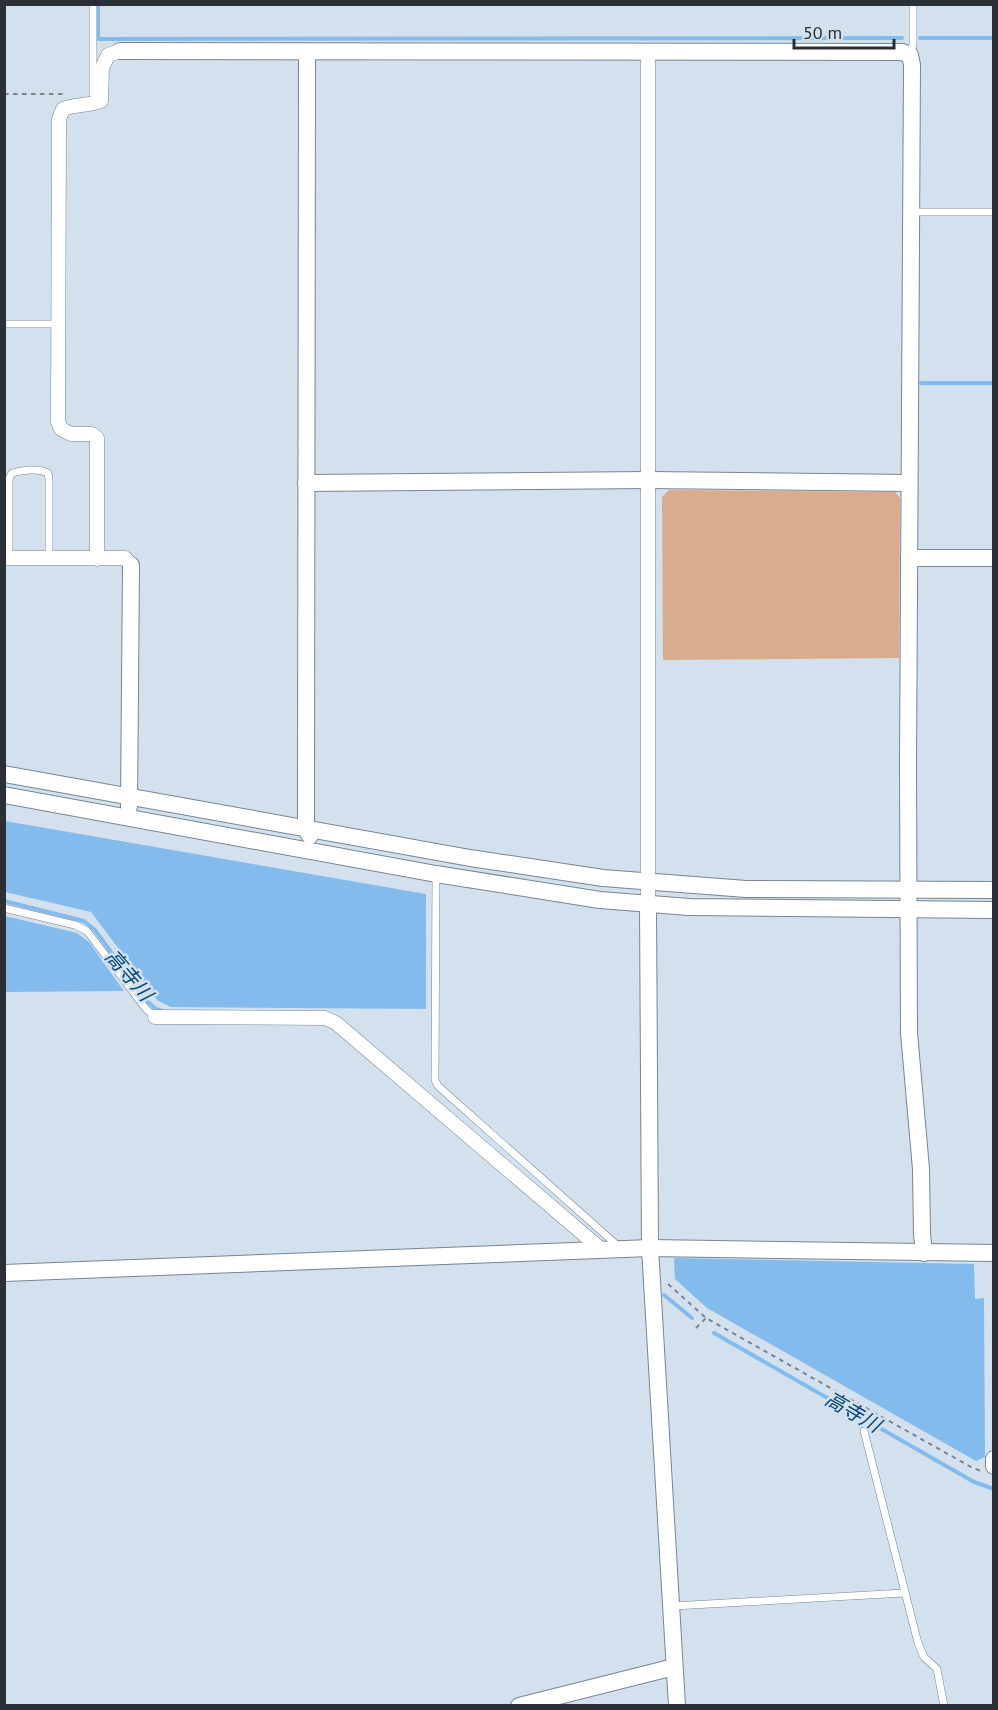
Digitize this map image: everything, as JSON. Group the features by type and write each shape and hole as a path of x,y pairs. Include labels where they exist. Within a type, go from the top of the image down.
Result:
{"street":[{"path":"98,559 97,438 92,434 71,434 61,429 58,422 59,119 63,109 72,105 93,105 97,98 102,68 108,55 120,51 902,52 910,55 912,65 909,1033 921,1169 924,1253"},
{"path":"307,52 306,829 313,842 329,854"},
{"path":"648,53 650,1255 677,1706"},
{"path":"306,483 649,480 909,483"},
{"path":"7,558 124,558 131,565 129,817"},
{"path":"909,558 993,558"},
{"path":"4,774 481,860 603,879 746,890 993,890"},
{"path":"4,795 436,874 600,900 648,905 993,910"},
{"path":"272,844 284,843 306,829"},
{"path":"155,1017 325,1018 336,1023 602,1250"},
{"path":"4,1273 622,1249 650,1255 993,1253"},
{"path":"519,1706 675,1667"}],"lane":[{"path":"93,4 97,98"},
{"path":"910,55 913,44 913,4"},
{"path":"911,212 993,212"},
{"path":"4,324 59,324"},
{"path":"7,558 9,479 16,471 44,471 48,473 49,479 49,559"},
{"path":"436,874 435,1080 438,1086 622,1249"},
{"path":"4,908 75,925 87,931 146,1009 155,1017"},
{"path":"864,1431 918,1643 924,1657 937,1669 944,1706"},
{"path":"671,1606 904,1593"}],"path":[{"path":"4,94 97,98"},
{"path":"650,1255 669,1285 706,1318 971,1467 991,1466"},
{"path":"696,1328 706,1318"}],"shaded area":[{"path":"669,490 895,492 900,498 899,658 663,660 662,497"}],"water":[{"path":"5,821 426,894 426,1009 171,1007 158,1001 91,912 5,892"},
{"path":"5,916 77,933 89,942 124,991 5,992"},
{"path":"674,1258 974,1264 975,1299 984,1298 985,1457 976,1461 707,1308 675,1279"}],"waterway":[{"path":"98,4 98,39 902,38"},
{"path":"920,38 994,38"},
{"path":"921,383 994,383"},
{"name":"高寺川","path":"4,901 84,921 95,930 146,1000 162,1011"},
{"name":"高寺川","path":"664,1295 692,1318"},
{"name":"高寺川","path":"714,1333 974,1482 994,1489"}]}
